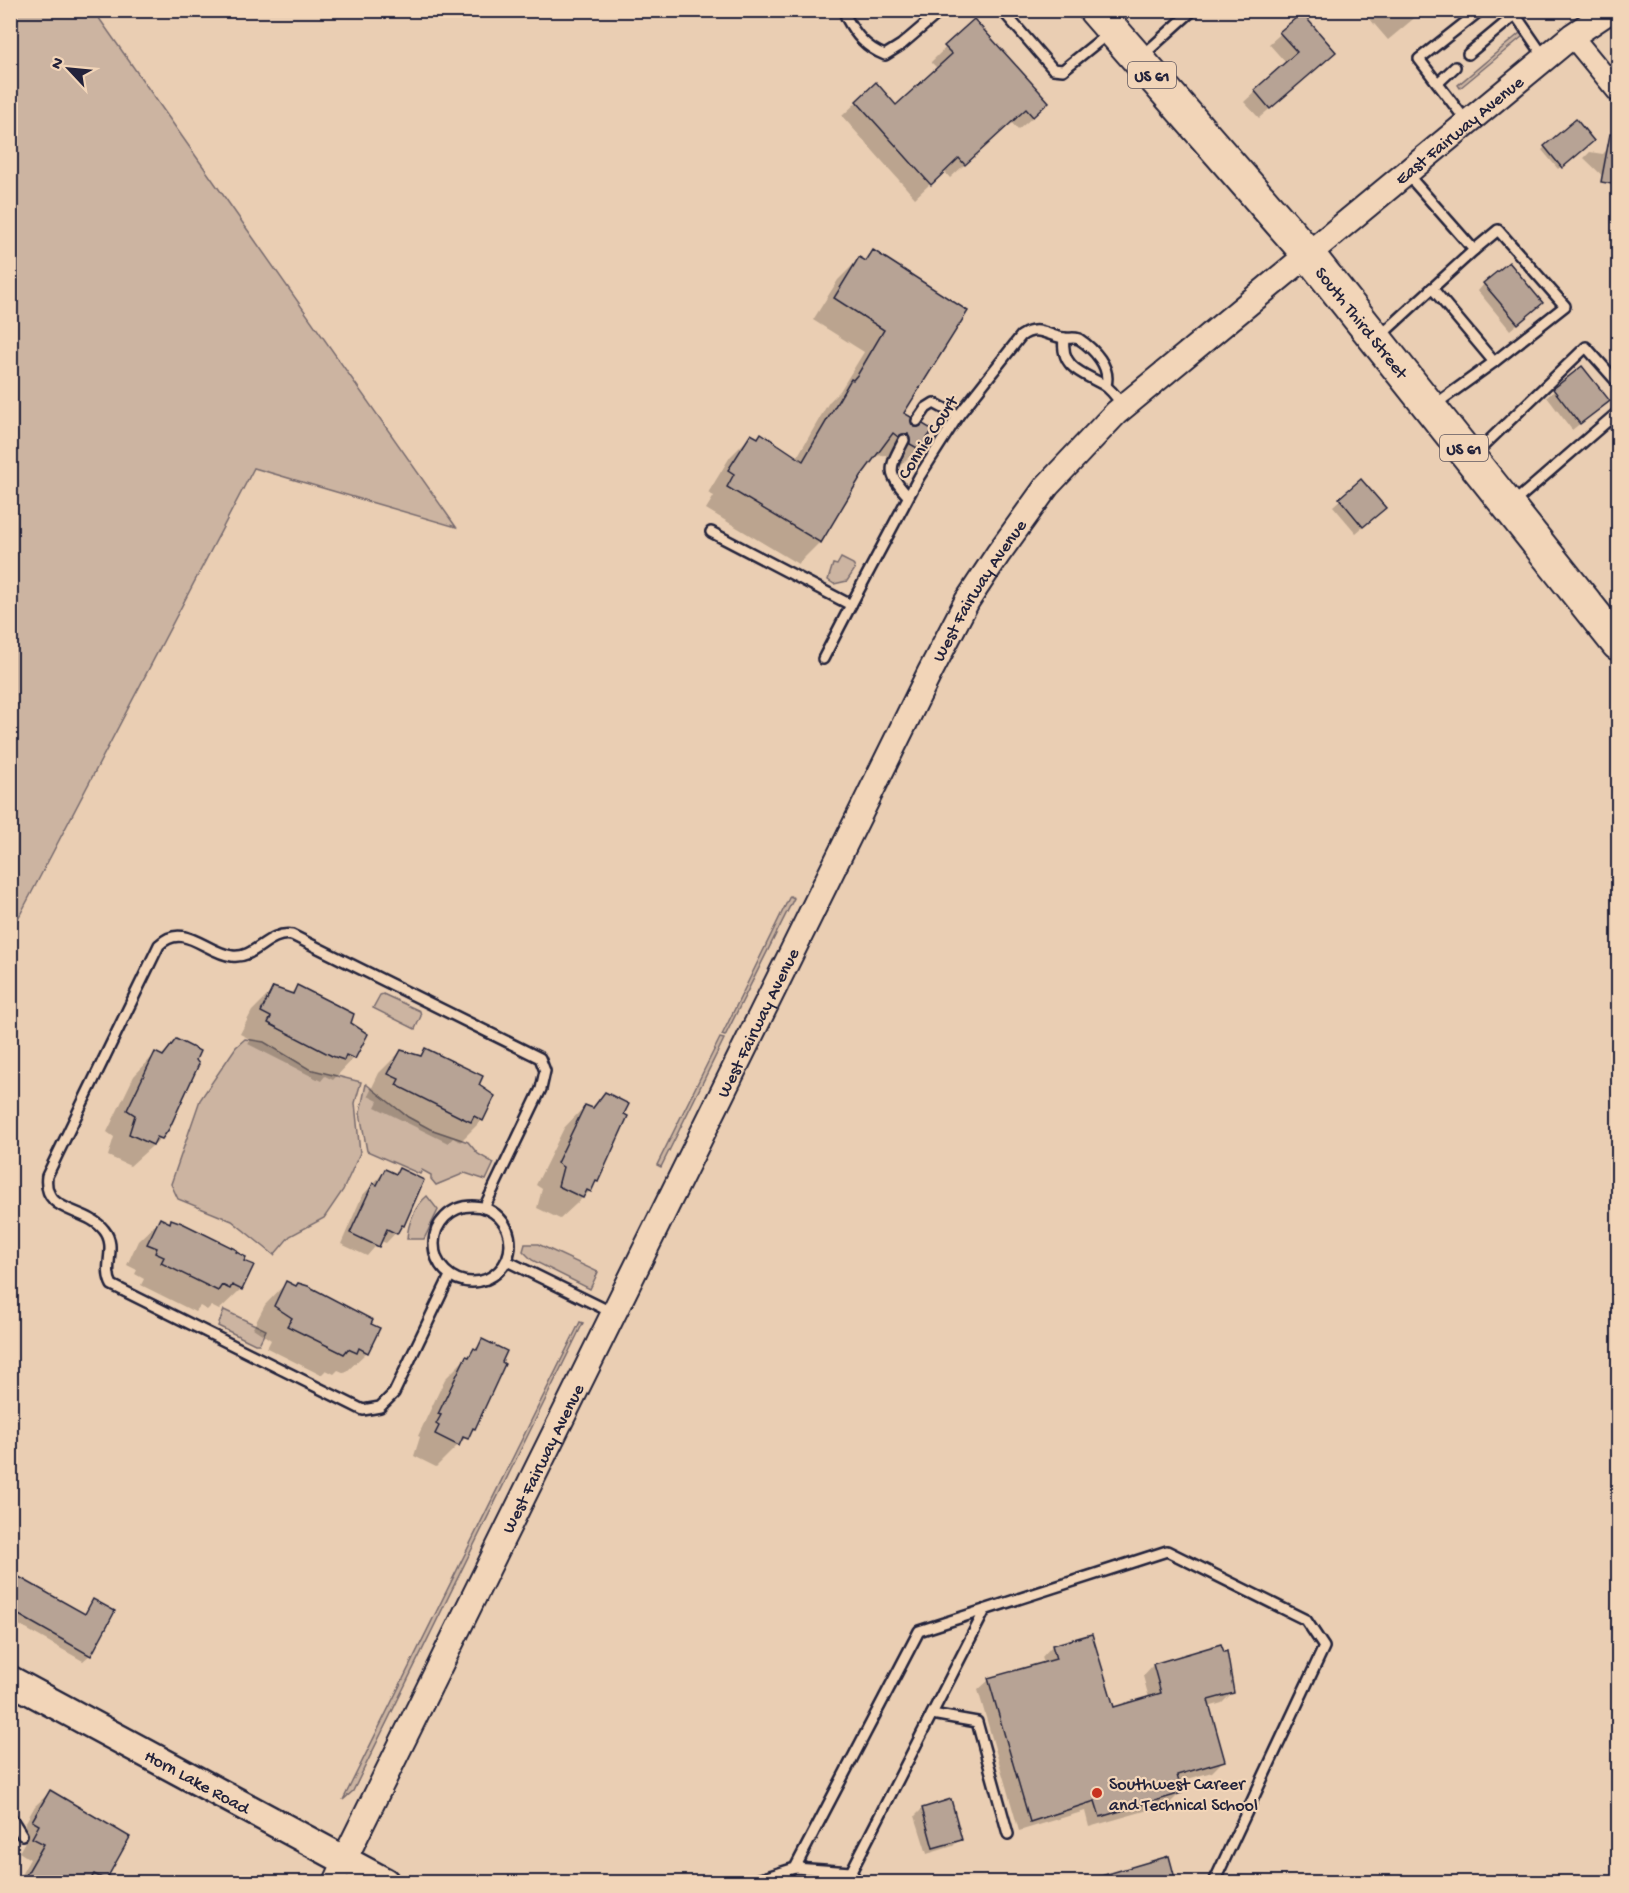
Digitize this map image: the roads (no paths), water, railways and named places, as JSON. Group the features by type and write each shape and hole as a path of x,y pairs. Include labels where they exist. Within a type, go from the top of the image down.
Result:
{"highway":[{"name":"South Third Street","path":"1104,20 1308,254 1618,644"}],"main road":[{"name":"Horn Lake Road","path":"10,1680 339,1871 385,1882"}],"street":[{"name":"East Fairway Avenue","path":"1308,254 1572,36 1611,10"},
{"path":"1572,36 1618,92"},
{"name":"West Fairway Avenue","path":"339,1871 615,1314 784,965 967,602 1047,486 1124,406 1308,254"}],"lane":[{"path":"848,10 846,17 854,32 872,51 885,55 901,45 942,10"},
{"path":"1002,10 1053,69 1063,70 1104,20"},
{"path":"1138,59 1193,10"},
{"path":"1467,122 1419,59 1480,10"},
{"path":"1468,54 1513,13 1545,58"},
{"path":"1438,83 1455,67"},
{"path":"1406,173 1474,250"},
{"path":"1376,339 1498,230 1565,306 1431,408"},
{"path":"1432,288 1494,362"},
{"name":"Connie Court","path":"823,659 908,496 958,416 1010,349 1025,334 1041,330 1082,341 1106,367 1108,374 1106,385"},
{"name":"Connie Court","path":"1064,338 1066,356 1075,369 1084,377 1106,385 1124,406"},
{"path":"1472,458 1533,396 1586,347 1618,383"},
{"path":"917,421 926,408 934,404 958,416"},
{"path":"1510,506 1618,412"},
{"path":"904,440 892,463 891,472 894,481 908,496"},
{"path":"711,532 851,605"},
{"path":"450,1276 394,1393 380,1407 363,1410 112,1285 108,1271 110,1241 105,1230 52,1200 47,1192 47,1176 159,945 170,936 186,936 233,956 252,953 277,935 291,935 540,1058 545,1071 541,1089 484,1208"},
{"path":"459,1208 484,1208 495,1213 507,1227 511,1244 507,1261 496,1274 481,1282 464,1282 450,1276 435,1255 434,1242 437,1229 444,1219 459,1208"},
{"path":"507,1261 615,1314"},
{"path":"795,1868 919,1630 1167,1551 1306,1620 1323,1647 1214,1882"},
{"path":"851,1872 985,1610"},
{"path":"932,1714 977,1722 1008,1834"},
{"path":"10,1816 22,1835"},
{"path":"751,1882 795,1868 851,1872"},
{"path":"851,1872 858,1882"}],"place":[{"name":"Southwest Career and Technical School","path":"1097,1793"}]}
